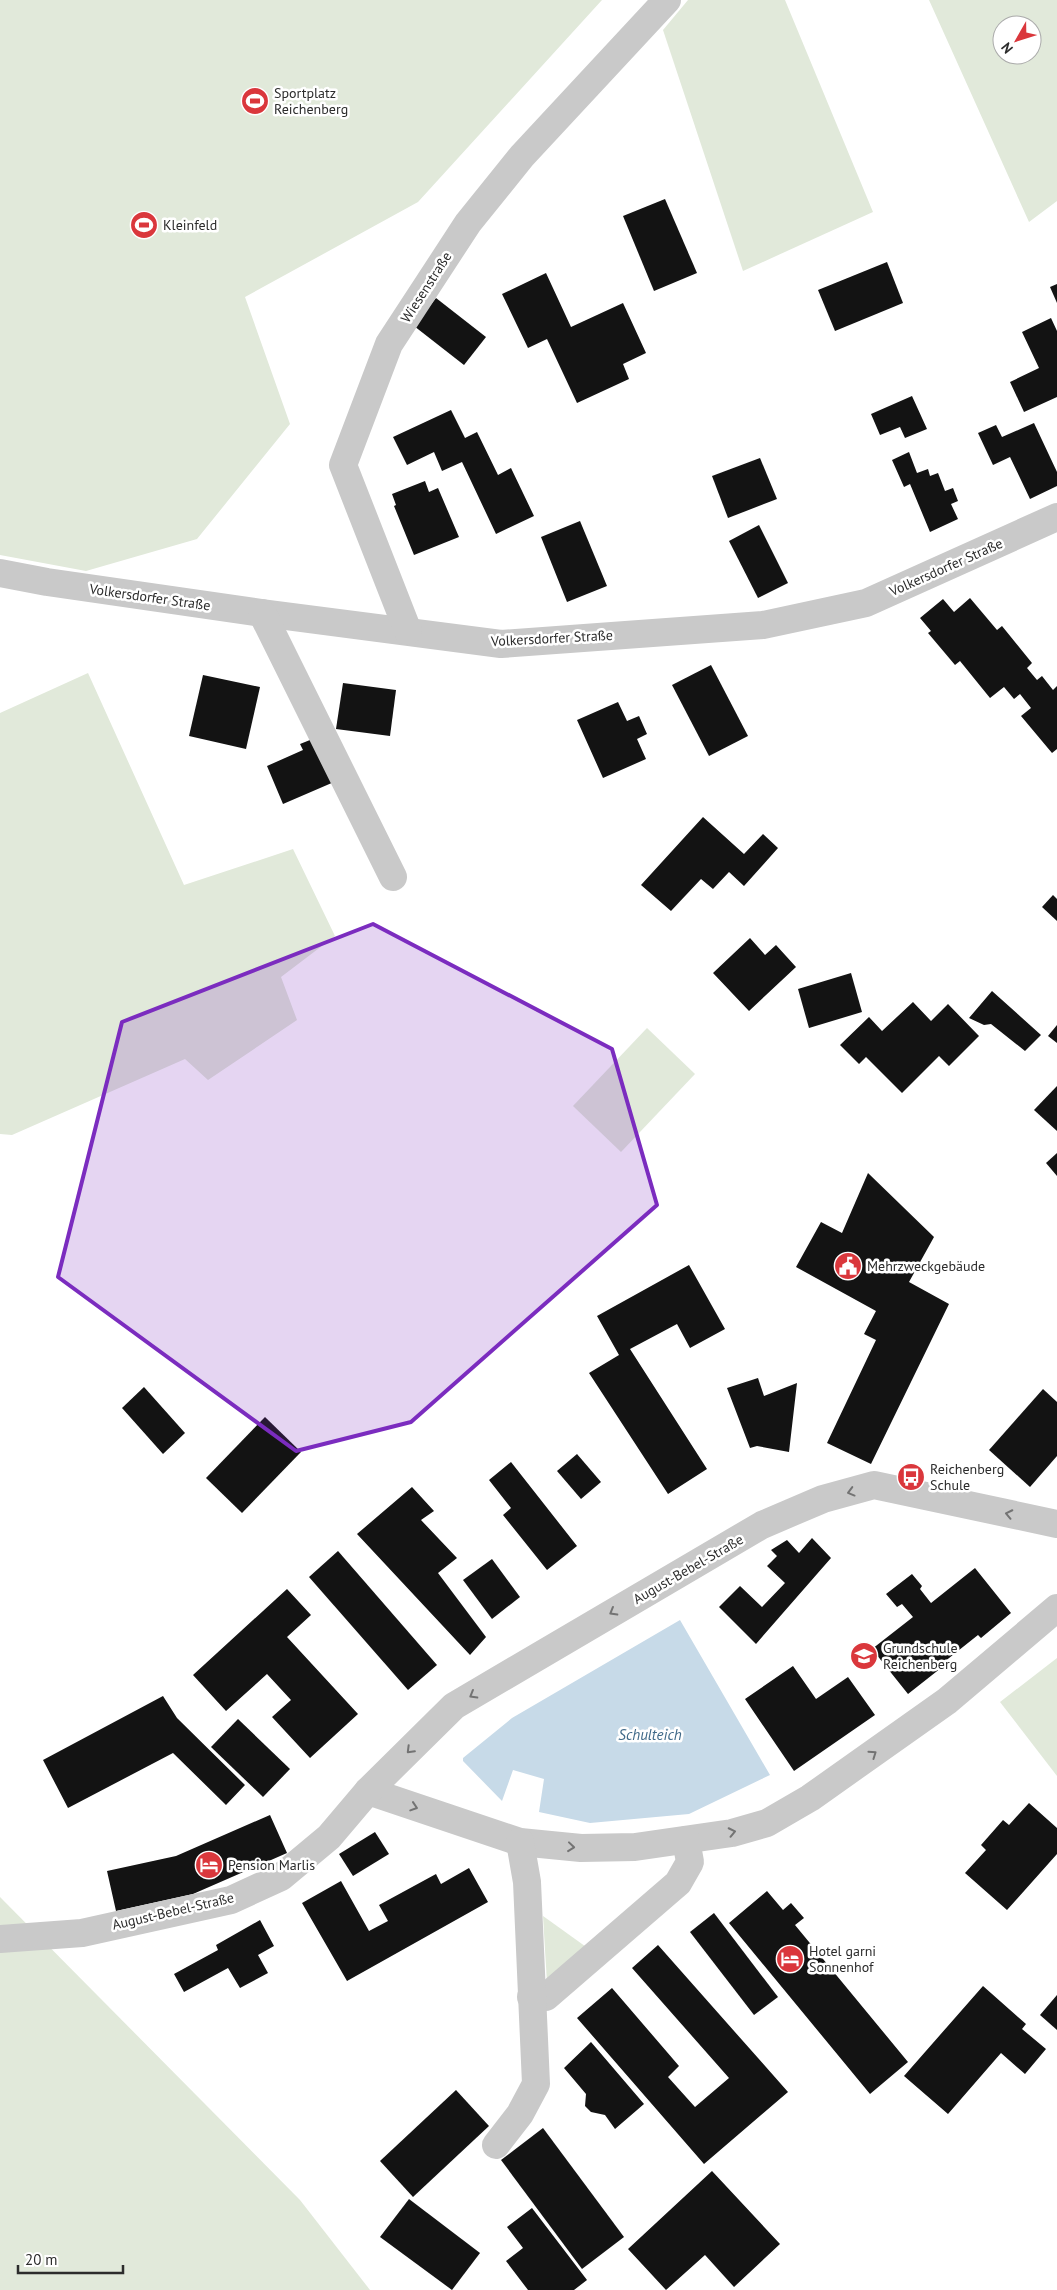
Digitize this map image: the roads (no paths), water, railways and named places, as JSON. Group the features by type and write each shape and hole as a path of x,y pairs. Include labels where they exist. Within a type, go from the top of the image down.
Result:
{"street":[{"name":"Wiesenstraße","path":"408,631 343,464 389,344 468,223 510,171 667,0"},
{"name":"Volkersdorfer Straße","path":"0,573 47,582 262,613 501,644 763,625 866,603 1057,517"},
{"path":"262,613 393,877"},
{"name":"August-Bebel-Straße","path":"0,1939 82,1933 231,1900 282,1877 329,1837 368,1792 454,1706 762,1525 823,1499 874,1486 1057,1524"},
{"path":"368,1792 520,1842 581,1848 635,1847 732,1833 767,1823 810,1798 947,1701 1057,1608"},
{"path":"532,1997 546,1997 678,1883 690,1862 686,1840"},
{"path":"496,2145 520,2114 536,2084 527,1882 520,1842"}],"water":[{"name":"Schulteich","path":"680,1620 770,1775 689,1814 590,1823 539,1812 544,1779 513,1770 502,1801 463,1761 463,1758 512,1718"}],"place":[{"name":"Sportplatz Reichenberg","path":"255,101"},
{"name":"Kleinfeld","path":"144,225"},
{"name":"Mehrzweckgebäude","path":"848,1266"},
{"name":"Reichenberg Schule","path":"911,1477"},
{"name":"Grundschule Reichenberg","path":"864,1656"},
{"name":"Pension Marlis","path":"209,1865"},
{"name":"Hotel garni Sonnenhof","path":"790,1959"}]}
